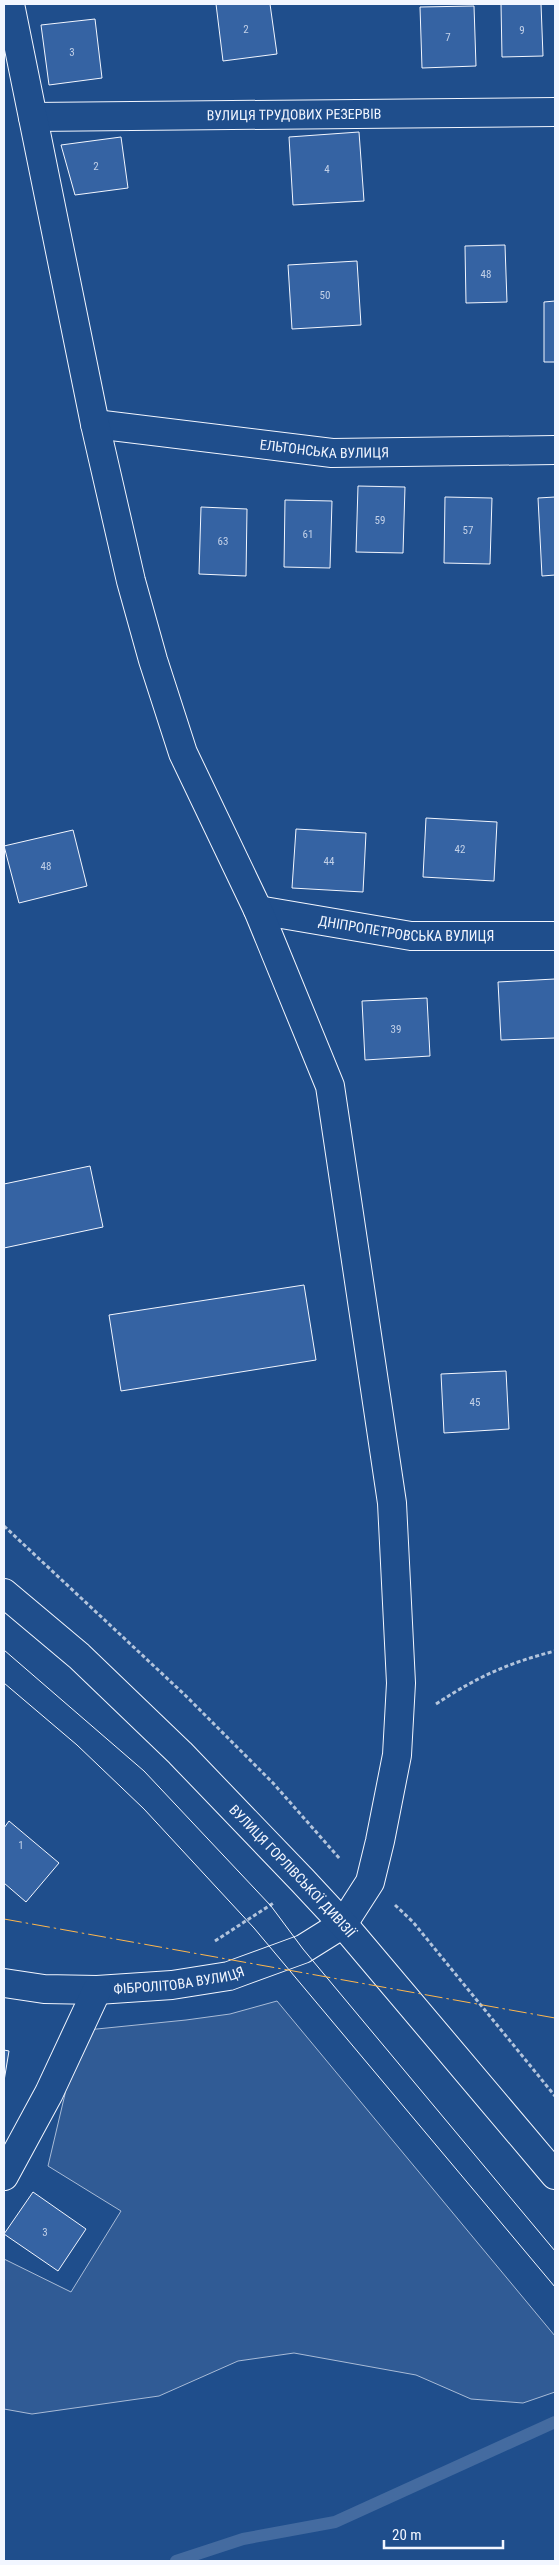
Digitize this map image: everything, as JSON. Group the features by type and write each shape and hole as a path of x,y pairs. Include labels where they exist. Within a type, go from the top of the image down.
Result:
{"street":[{"path":"10,4 95,424 130,581 153,660 183,753 258,910 330,1086 392,1503 401,1683 397,1755 380,1841 370,1882 344,1924"},
{"name":"ВУЛИЦЯ ТРУДОВИХ РЕЗЕРВІВ","path":"33,117 555,112"},
{"name":"ЕЛЬТОНСЬКА ВУЛИЦЯ","path":"95,424 332,452 555,450"},
{"name":"ДНІПРОПЕТРОВСЬКА ВУЛИЦЯ","path":"258,910 411,936 555,936"},
{"name":"ВУЛИЦЯ ГОРЛІВСЬКОЇ ДИВІЗІЇ","path":"4,1593 79,1656 180,1753 344,1924 555,2175"},
{"name":"ФІБРОЛІТОВА ВУЛИЦЯ","path":"4,1984 44,1989 97,1990 172,1985 229,1976 303,1949 344,1924"},
{"path":"4,2176 49,2093 97,1990"}],"path":[{"path":"4,1526 186,1696 273,1783 333,1853 370,1882 413,1922 555,2096"},
{"path":"399,1728 465,1685 515,1661 555,1651"}],"shaded area":[{"path":"277,2001 555,2336 555,2392 523,2403 471,2399 416,2375 294,2353 238,2361 159,2396 32,2414 4,2409 4,2259 71,2292 121,2211 48,2166 65,2094 67,2032 230,2014"}],"building":[{"path":"216,4 270,4 277,54 223,61"},
{"path":"501,4 541,4 543,56 502,57"},
{"path":"474,6 476,66 422,68 420,7"},
{"path":"95,19 102,78 49,85 41,25"},
{"path":"359,132 364,201 293,205 289,137"},
{"path":"121,137 128,188 75,195 61,145"},
{"path":"505,245 507,302 466,303 465,246"},
{"path":"357,261 361,325 292,329 288,265"},
{"path":"555,301 555,362 544,362 544,302"},
{"path":"358,486 405,487 403,553 356,552"},
{"path":"445,497 492,498 490,564 444,563"},
{"path":"555,497 555,575 542,576 538,498"},
{"path":"285,500 332,501 330,568 284,567"},
{"path":"201,507 247,509 246,576 199,574"},
{"path":"426,818 497,822 494,881 423,877"},
{"path":"296,829 366,833 363,892 292,888"},
{"path":"73,830 87,886 19,903 4,846"},
{"path":"555,979 555,1038 501,1040 498,982"},
{"path":"427,998 430,1056 365,1060 362,1001"},
{"path":"90,1166 103,1227 4,1248 4,1184"},
{"path":"304,1285 316,1360 121,1391 109,1315"},
{"path":"506,1371 509,1429 444,1433 441,1374"},
{"path":"9,1821 59,1863 26,1902 4,1883 4,1828"},
{"path":"4,2050 9,2051 4,2081"},
{"path":"33,2192 86,2229 58,2271 4,2234"}],"waterway":[{"path":"176,2561 243,2539 335,2522 555,2422"}],"tram line":[{"path":"4,1650 144,1771 271,1906 303,1949 555,2251"},
{"path":"4,1683 77,1745 144,1809 254,1928 555,2287"}],"power":[{"path":"4,1919 555,2018"}]}
